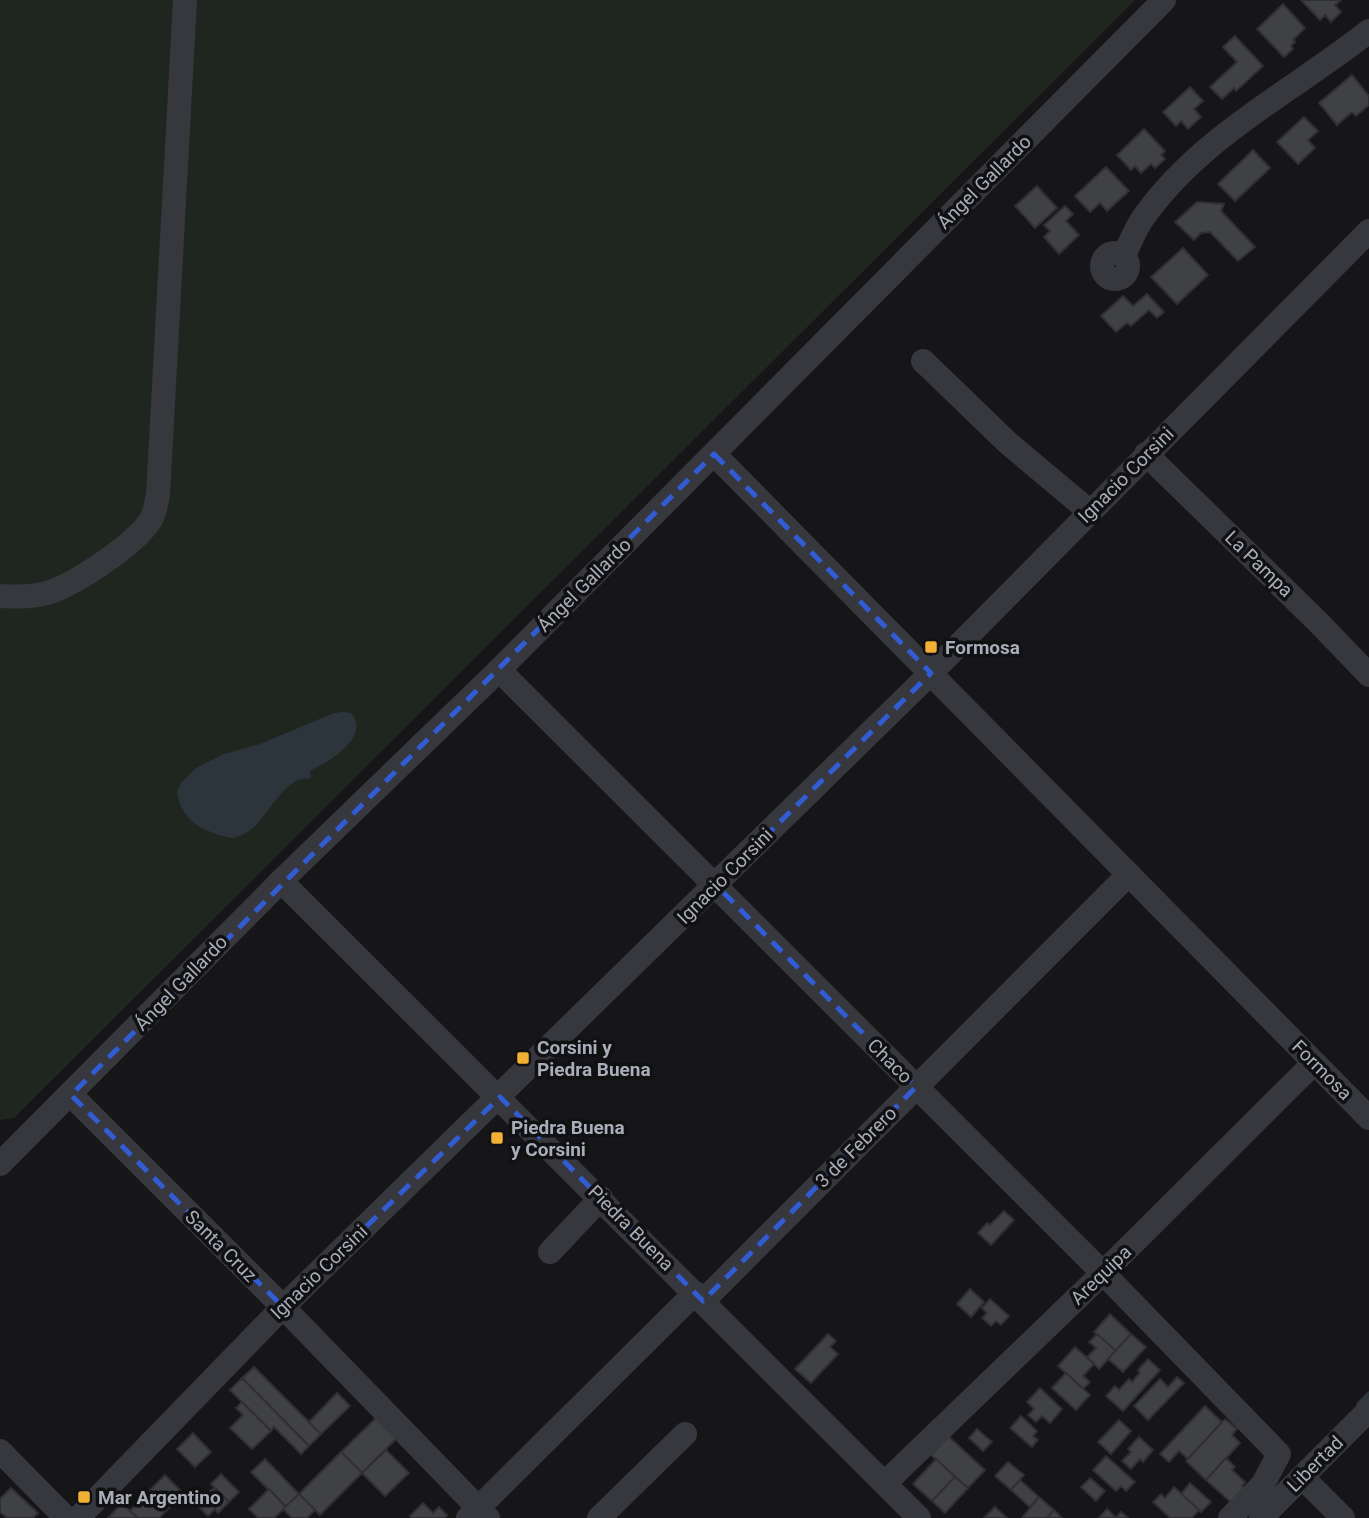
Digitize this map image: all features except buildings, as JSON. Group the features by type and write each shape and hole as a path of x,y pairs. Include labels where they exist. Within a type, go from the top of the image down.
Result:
{"street":[{"path":"0,596 45,594 65,586 110,558 135,538 152,519 158,495 185,0"},
{"name":"Ángel Gallardo","path":"5,1151 71,1095 281,881 499,670 1164,0"},
{"path":"1124,256 1142,219 1184,171 1238,124 1369,31"},
{"name":"Ignacio Corsini","path":"78,1518 283,1307 716,885 1146,454 1367,237"},
{"path":"923,361 1009,443 1089,511"},
{"name":"Formosa","path":"714,454 1369,1118"},
{"name":"La Pampa","path":"1146,454 1369,675"},
{"name":"Chaco","path":"499,670 1103,1273 1279,1454 1263,1485 1230,1518"},
{"name":"3 de Febrero","path":"478,1515 916,1087 1129,874"},
{"name":"Piedra Buena","path":"281,881 919,1518"},
{"name":"Arequipa","path":"885,1483 1103,1273 1314,1063"},
{"name":"Santa Cruz","path":"71,1095 283,1307 478,1515"},
{"path":"550,1252 601,1198"},
{"name":"Libertad","path":"1261,1518 1369,1410"},
{"path":"599,1518 685,1434"},
{"path":"0,1451 66,1518"},
{"path":"1302,1477 1343,1518"}],"highlighted area":[{"path":"714,454 931,673 716,885 916,1087 703,1301 500,1097 283,1307 71,1095"}],"shaded area":[{"path":"0,0 1135,0 14,1118 0,1120"},
{"path":"334,713 351,713 356,722 356,730 346,747 311,770 309,774 312,776 309,779 301,779 286,789 253,828 233,838 205,830 184,811 177,792 181,783 196,768 224,754 260,744"}],"waterway":[{"path":"1359,1404 1369,1394"}],"place":[{"name":"Formosa","path":"931,647"},
{"name":"Corsini y Piedra Buena","path":"523,1058"},
{"name":"Piedra Buena y Corsini","path":"497,1138"},
{"name":"Mar Argentino","path":"84,1497"}]}
